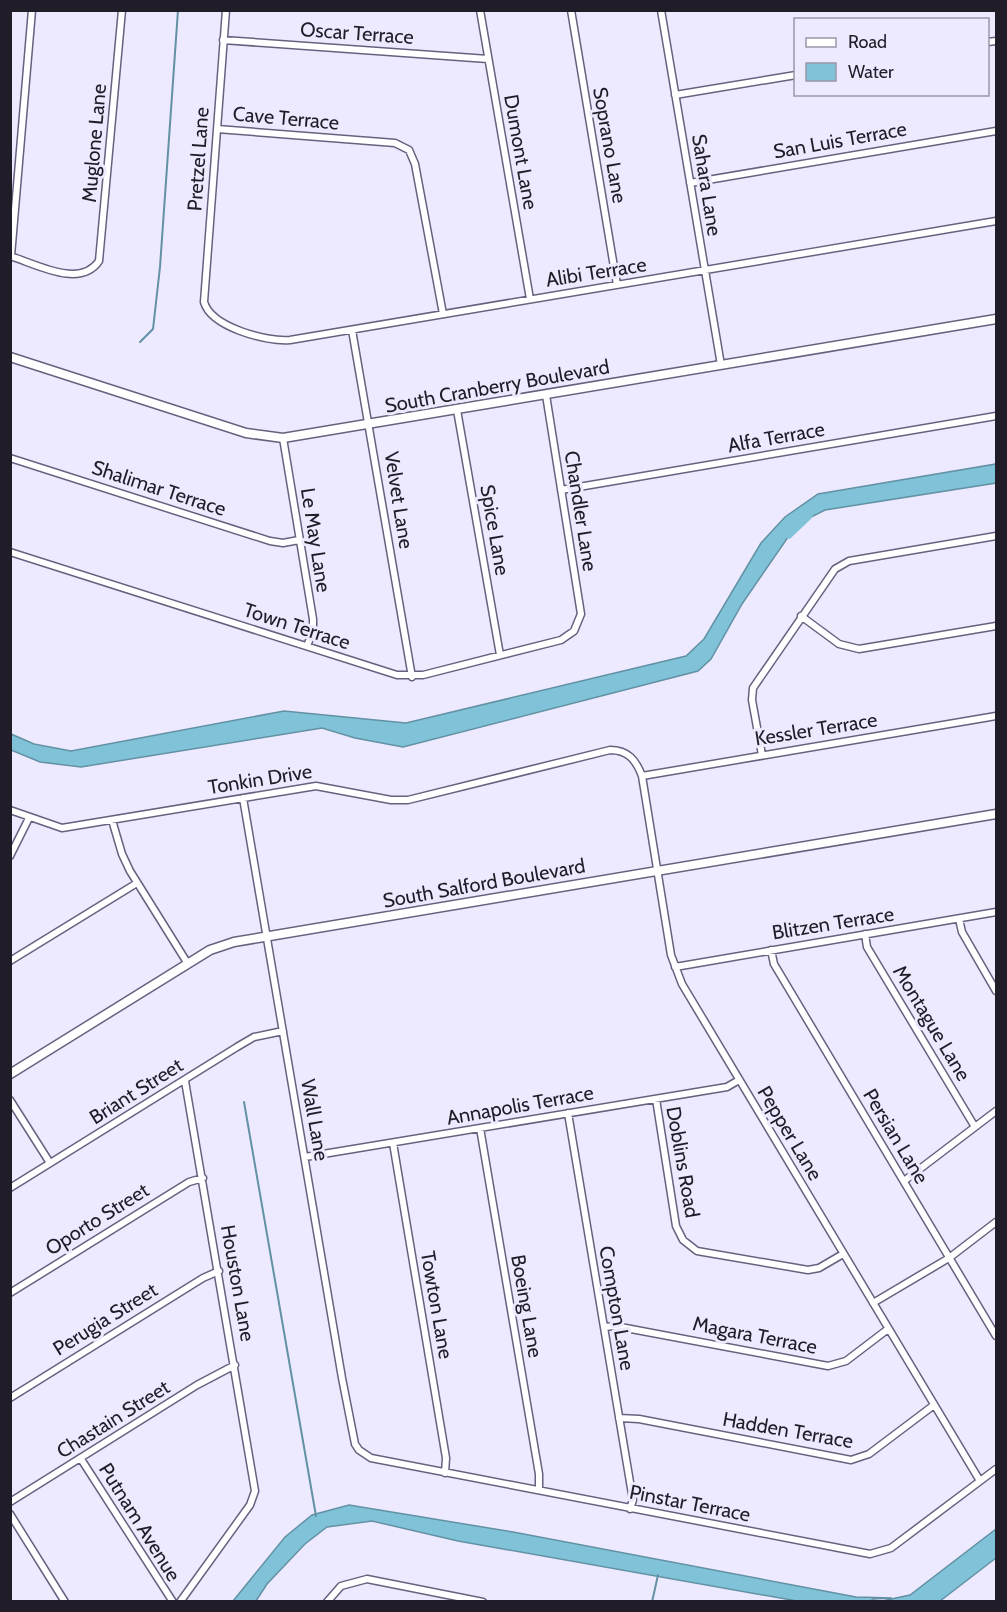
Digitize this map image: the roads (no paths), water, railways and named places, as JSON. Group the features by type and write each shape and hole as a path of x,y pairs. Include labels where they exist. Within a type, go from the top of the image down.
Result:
{"street":[{"path":"11,256 32,10"},
{"name":"Muglone Lane","path":"11,256 70,275 86,273 96,265 102,255 122,10"},
{"name":"Pretzel Lane","path":"207,310 205,290 226,10"},
{"name":"Dumont Lane","path":"480,10 530,299"},
{"name":"Soprano Lane","path":"571,10 617,285"},
{"name":"Sahara Lane","path":"661,10 721,365"},
{"name":"Oscar Terrace","path":"223,40 488,59"},
{"path":"675,95 794,75"},
{"name":"Cave Terrace","path":"217,129 395,143 412,155 443,314"},
{"name":"San Luis Terrace","path":"690,183 996,130"},
{"name":"Alibi Terrace","path":"207,310 219,321 279,341 996,221"},
{"name":"South Cranberry Boulevard","path":"10,357 246,433 283,438 996,319"},
{"name":"Velvet Lane","path":"352,330 412,677"},
{"name":"Chandler Lane","path":"546,395 581,614 574,631"},
{"name":"Spice Lane","path":"457,410 500,656"},
{"name":"Alfa Terrace","path":"561,490 996,416"},
{"name":"Le May Lane","path":"283,438 313,619 313,631 307,646"},
{"name":"Shalimar Terrace","path":"10,458 270,541 282,543 299,540"},
{"path":"762,755 752,700 753,688 832,572 849,561 996,536"},
{"name":"Town Terrace","path":"10,552 397,675 412,677 500,656 561,640 574,631"},
{"path":"801,616 839,644 859,649 996,626"},
{"name":"Kessler Terrace","path":"642,776 996,716"},
{"name":"Tonkin Drive","path":"10,810 62,828 322,785 391,800 408,800 610,750 629,755 637,764 642,776"},
{"name":"Pepper Lane","path":"642,776 675,967 682,984 980,1481"},
{"name":"Wall Lane","path":"243,798 356,1447"},
{"name":"South Salford Boulevard","path":"10,1074 188,964 223,945 996,814"},
{"path":"10,856 29,818"},
{"path":"112,820 122,854 137,883 188,964"},
{"path":"10,961 137,883"},
{"name":"Blitzen Terrace","path":"675,967 996,912"},
{"path":"959,919 962,932 996,991"},
{"name":"Montague Lane","path":"864,934 867,947 975,1127"},
{"name":"Persian Lane","path":"771,950 774,963 996,1336"},
{"name":"Briant Street","path":"10,1188 254,1037 283,1031"},
{"name":"Annapolis Terrace","path":"305,1158 727,1087 739,1080"},
{"name":"Houston Lane","path":"180,1602 250,1505 255,1491 203,1178 184,1081"},
{"name":"Doblins Road","path":"656,1098 676,1226 687,1244 697,1251 801,1270 819,1268 843,1254"},
{"path":"10,1100 50,1163"},
{"path":"904,1181 996,1111"},
{"name":"Compton Lane","path":"568,1113 633,1500 630,1509"},
{"name":"Boeing Lane","path":"480,1128 539,1474 539,1490"},
{"name":"Towton Lane","path":"393,1143 446,1458 445,1473"},
{"name":"Oporto Street","path":"10,1293 189,1182 203,1178"},
{"path":"873,1303 949,1258 996,1222"},
{"name":"Perugia Street","path":"10,1398 193,1284 219,1271"},
{"name":"Magara Terrace","path":"604,1327 615,1326 828,1366 846,1361 888,1329"},
{"name":"Chastain Street","path":"10,1503 197,1385 235,1365"},
{"name":"Hadden Terrace","path":"619,1418 639,1419 851,1460 869,1454 934,1405"},
{"name":"Pinstar Terrace","path":"356,1447 371,1458 630,1509 877,1554 891,1548 996,1469"},
{"name":"Putnam Avenue","path":"81,1459 172,1602"},
{"path":"10,1514 65,1602"},
{"path":"327,1602 341,1586 366,1579 483,1602"}],"water":[{"path":"996,464 996,483 825,510 797,524 742,604 711,659 698,671 403,747 355,738 322,728 81,767 40,762 11,750 11,734 34,744 71,751 284,711 406,723 686,656 704,639 761,543 785,517 818,494"},
{"path":"349,1505 513,1532 856,1597 892,1598 873,1599 870,1602 797,1601 458,1541 372,1521 327,1527 305,1544 267,1584 256,1601 233,1601 285,1537 312,1515"},
{"path":"996,1529 996,1558 940,1601 882,1601 910,1595"}],"waterway":[{"path":"140,342 153,329 160,267 178,10"},
{"path":"789,535 809,516"},
{"path":"244,1102 316,1516"},
{"path":"652,1602 658,1575"}]}
